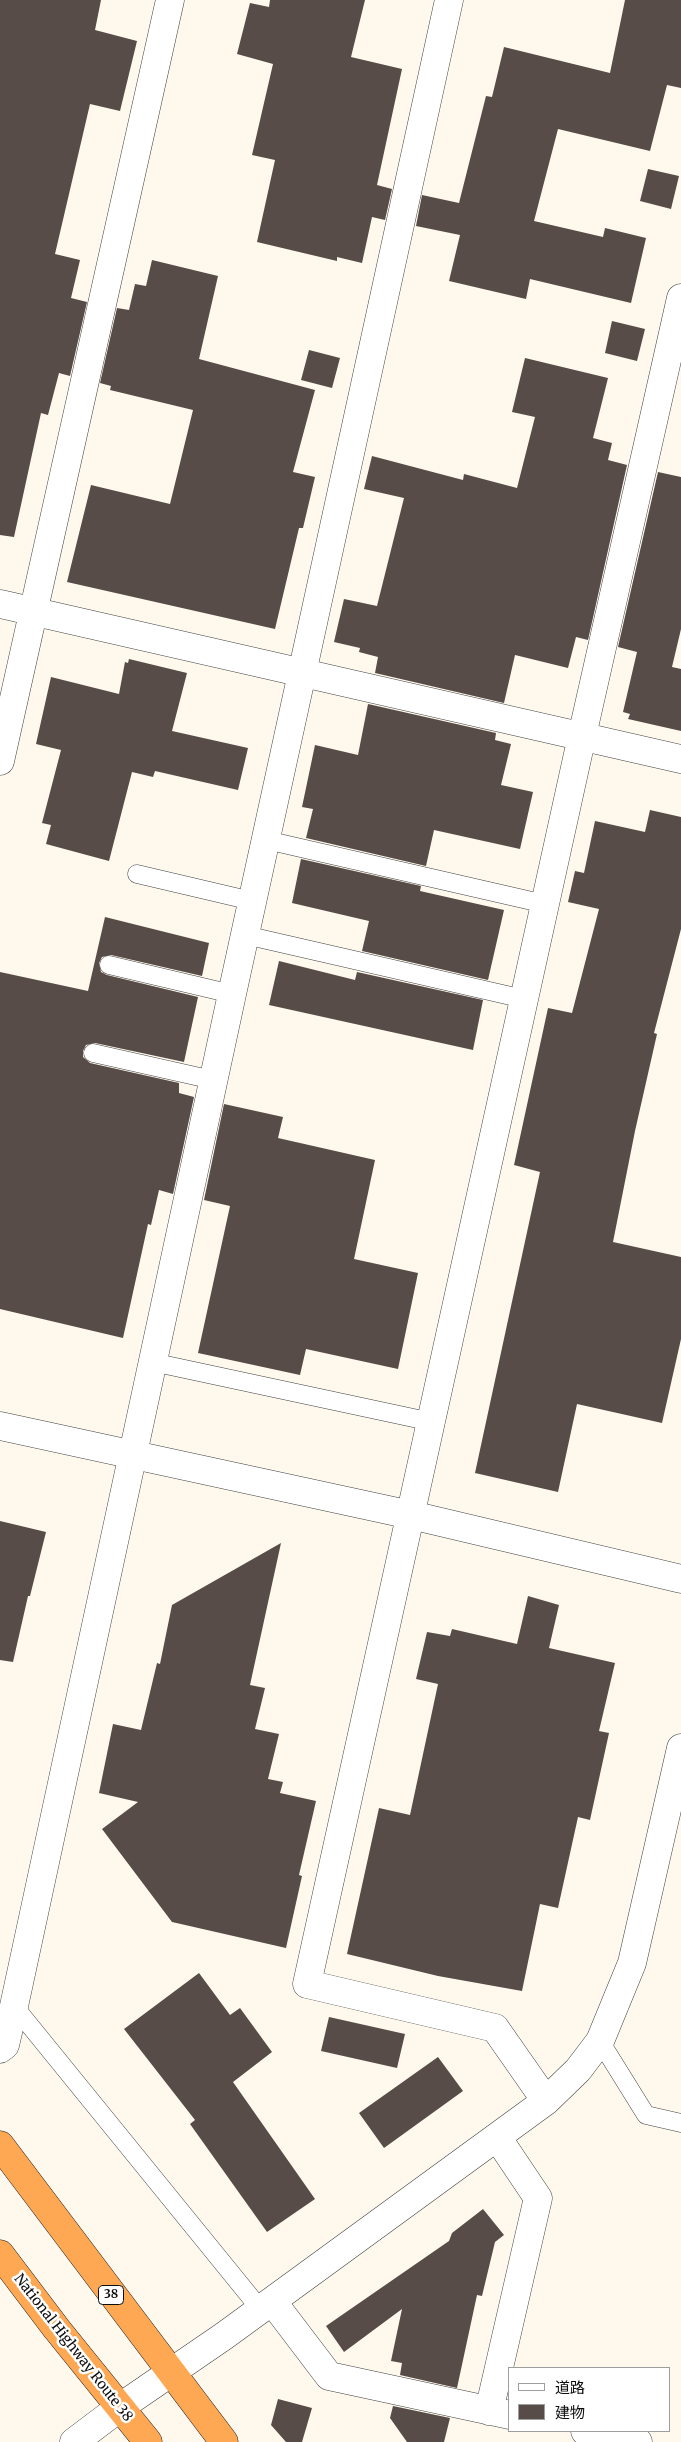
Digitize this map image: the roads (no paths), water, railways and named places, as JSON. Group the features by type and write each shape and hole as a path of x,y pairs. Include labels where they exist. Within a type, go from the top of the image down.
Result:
{"highway":[{"name":"38","path":"0,2145 107,2290 224,2442"},
{"name":"National Highway Route 38","path":"0,2254 148,2442"}],"street":[{"path":"0,761 170,0"},
{"path":"0,2049 5,2045 14,2006 213,1080 449,0"},
{"path":"546,2102 495,2028 307,1984 582,736 681,298"},
{"path":"0,604 681,759"},
{"path":"0,1426 411,1515 681,1579"},
{"path":"74,2442 267,2305 546,2102 578,2070 600,2041 632,1963 681,1748"},
{"path":"497,2137 538,2198 508,2367"},
{"path":"267,2305 330,2376 500,2413 508,2368"},
{"path":"590,2432 638,2442"}],"lane":[{"path":"266,840 545,904"},
{"path":"137,874 252,901"},
{"path":"245,935 524,999"},
{"path":"109,965 232,994"},
{"path":"92,1053 213,1080"},
{"path":"152,1362 432,1422"},
{"path":"14,2006 267,2305"},
{"path":"600,2041 646,2115 681,2123"}]}
